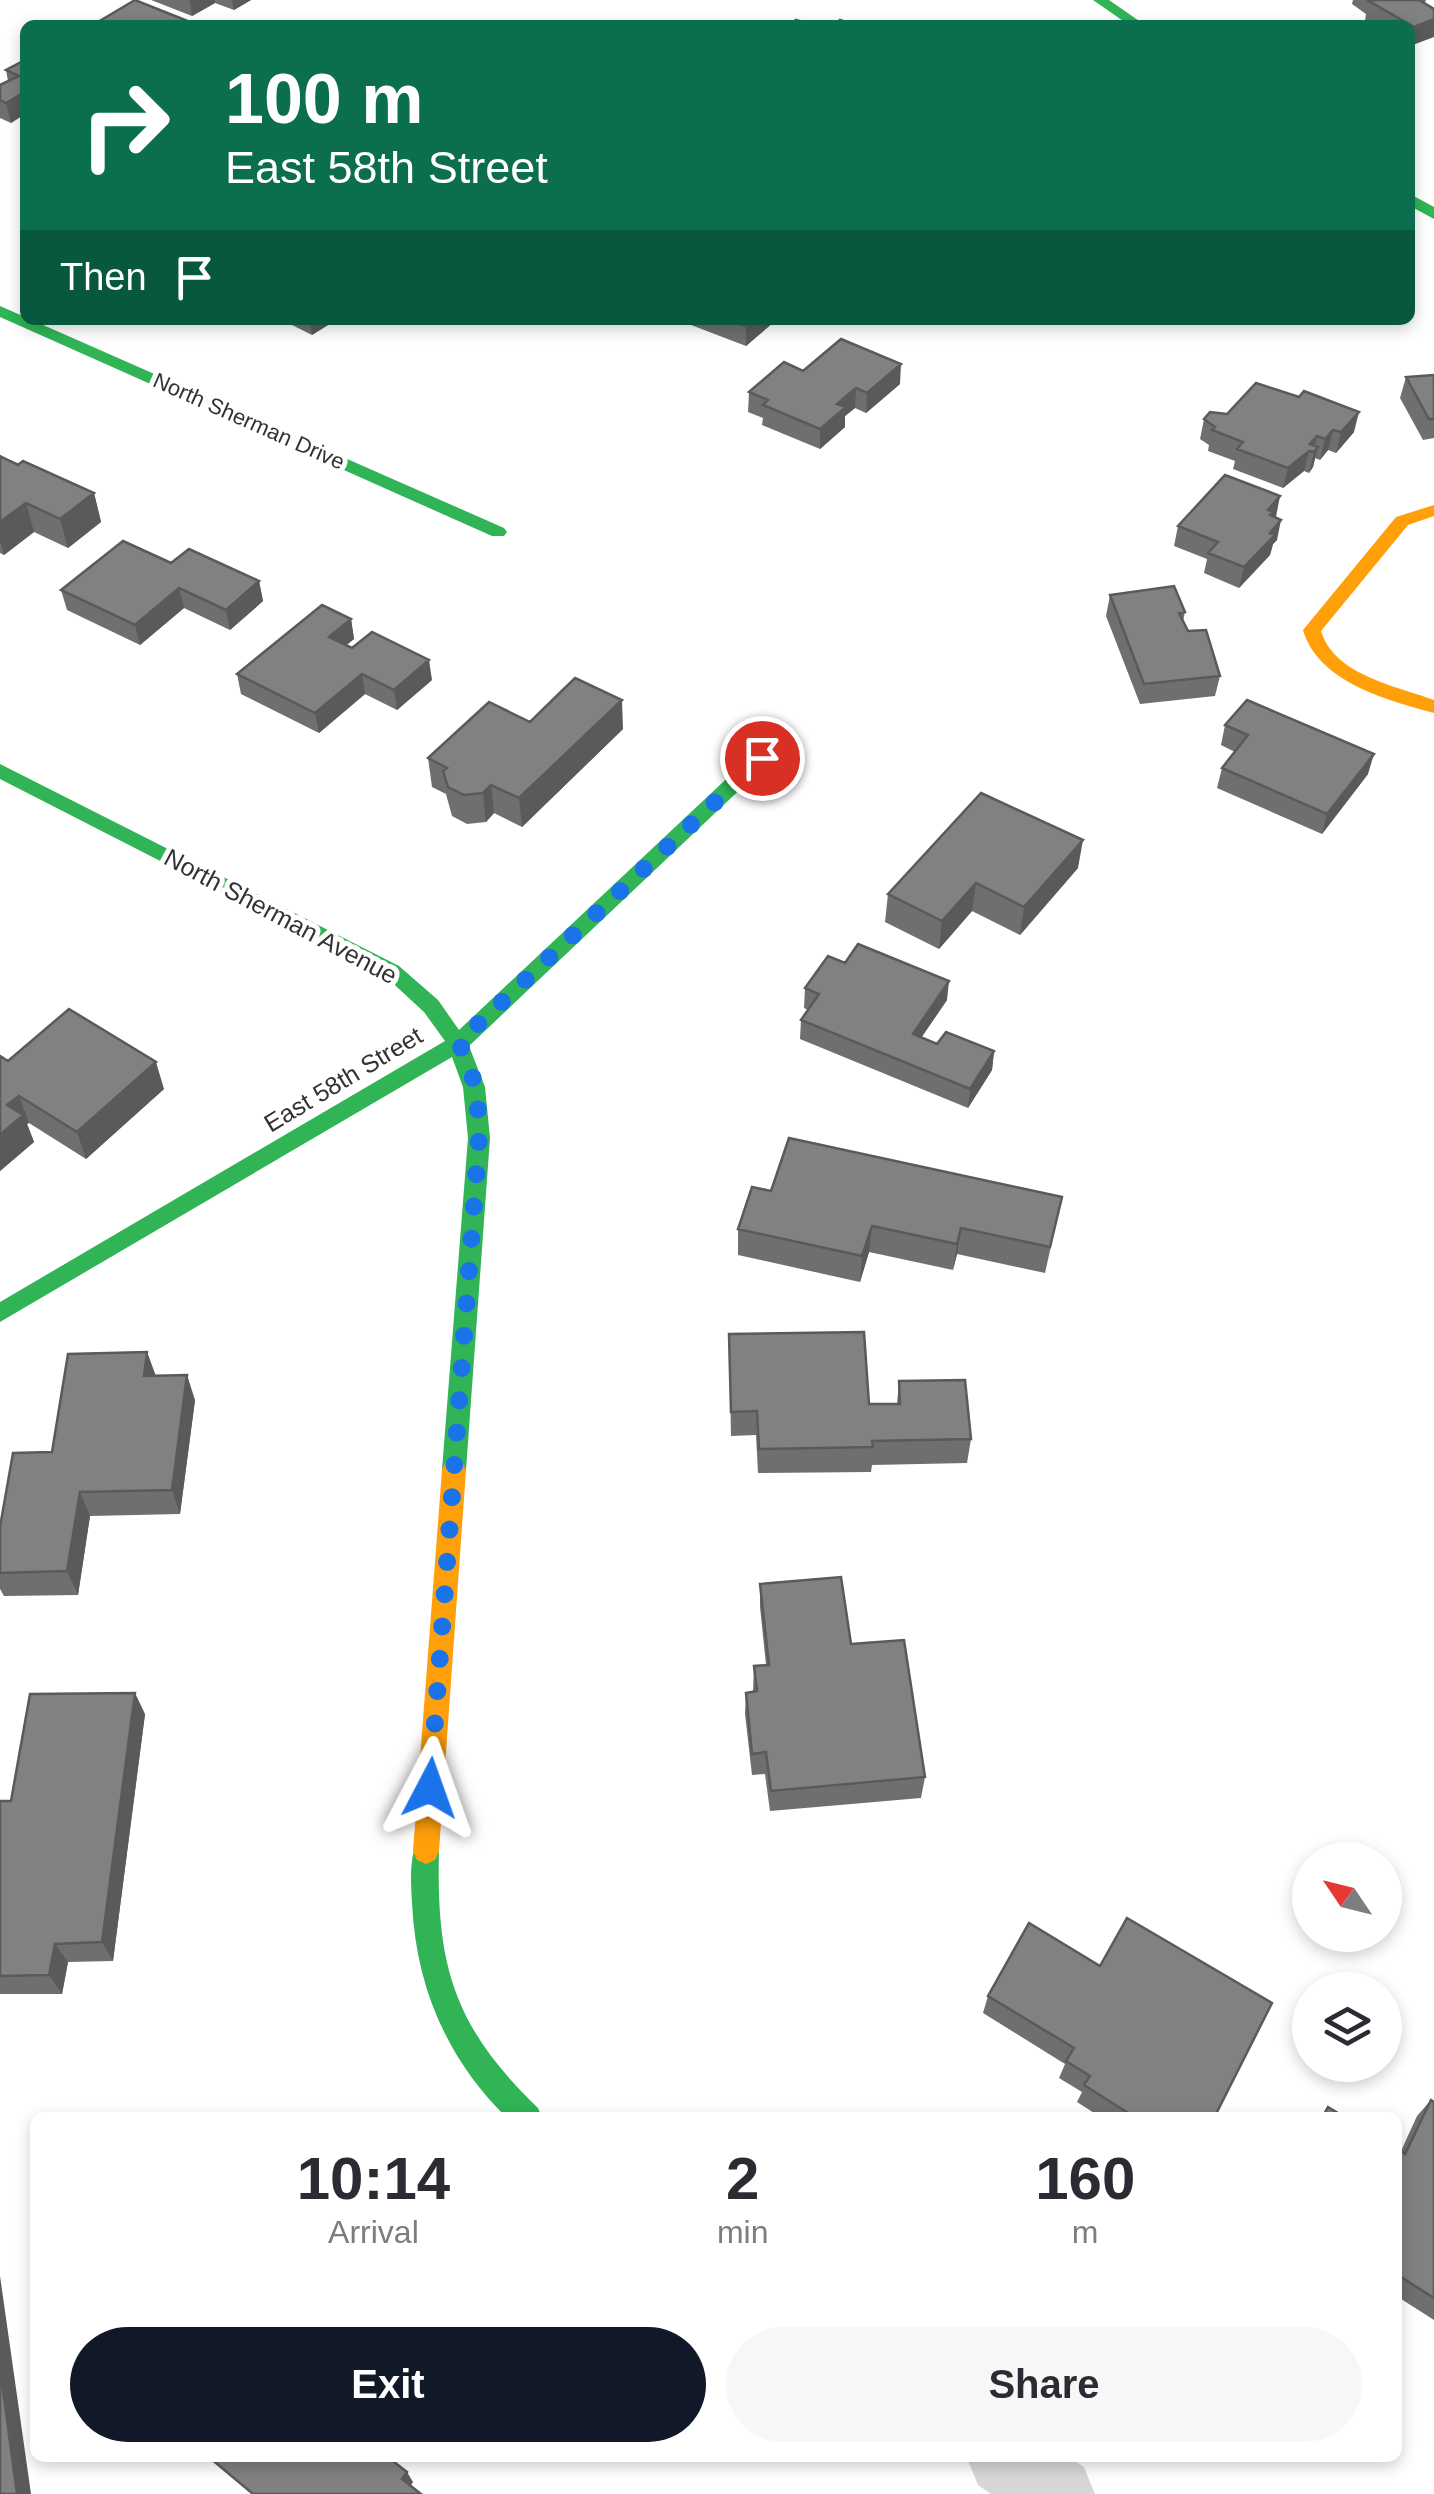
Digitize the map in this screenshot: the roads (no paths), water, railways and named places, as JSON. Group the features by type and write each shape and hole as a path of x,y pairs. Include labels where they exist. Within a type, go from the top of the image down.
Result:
{"street":[{"path":"1100,0 1130,20"},
{"name":"North Sherman Drive","path":"29,325 498,532"},
{"path":"1434,510 1412,514 1402,522 1312,630 1312,641 1322,658 1334,666 1434,707"},
{"name":"East 58th Street","path":"0,1313 459,1042 762,758"},
{"name":"North Sherman Avenue","path":"0,771 380,964 430,1004 459,1042 477,1089 479,1138 422,1903 432,1970 463,2047 497,2090 521,2112"},
{"path":"1012,2462 1057,2494"}]}
